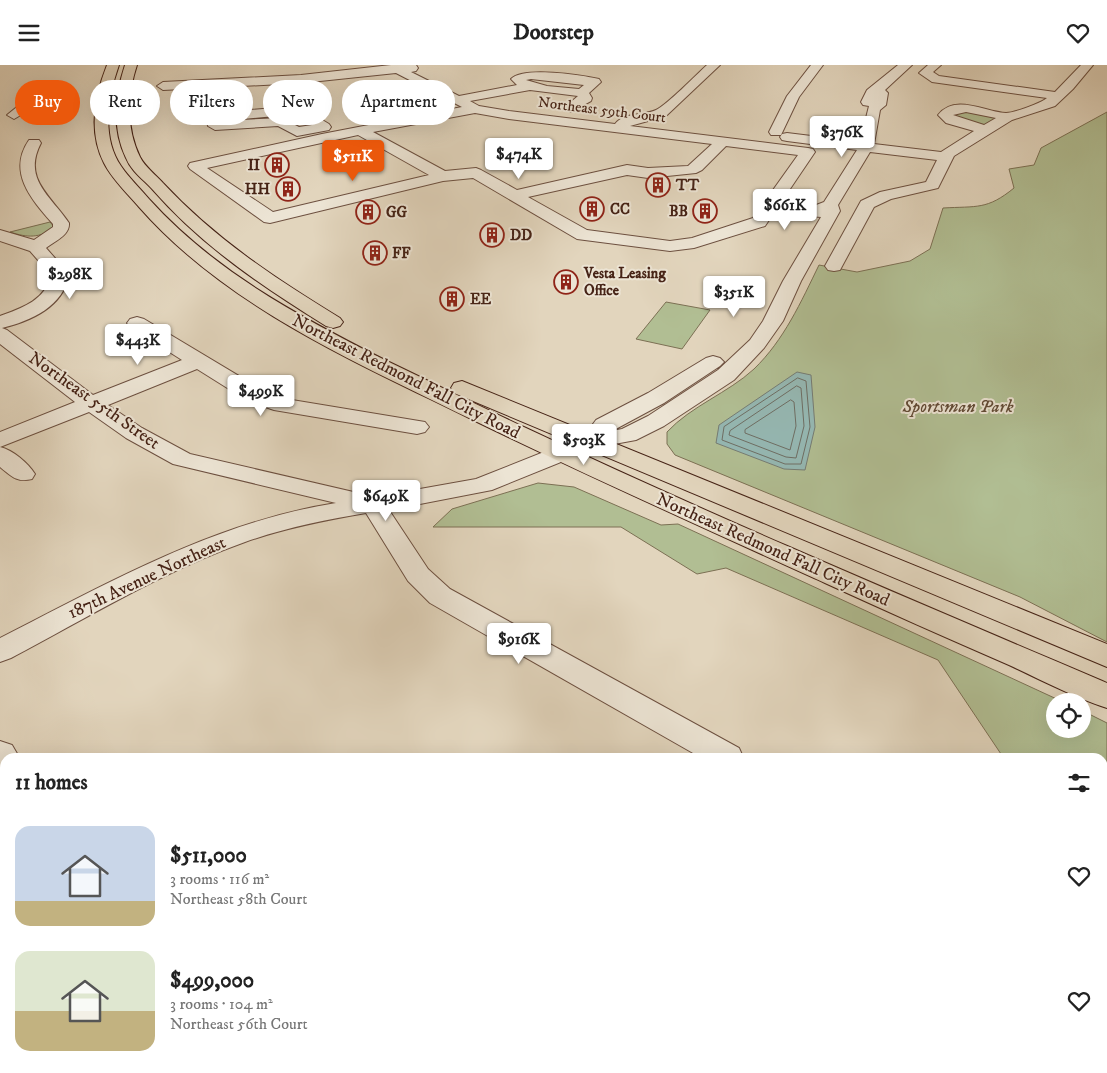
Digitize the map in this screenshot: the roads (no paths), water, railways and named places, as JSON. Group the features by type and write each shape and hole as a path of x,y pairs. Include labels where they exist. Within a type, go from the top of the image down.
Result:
{"main road":[{"name":"Northeast Redmond Fall City Road","path":"113,65 109,74 102,113 104,140 111,163 149,209 197,256 271,308 311,330 560,454 1107,696"},
{"name":"Northeast Redmond Fall City Road","path":"131,65 128,73 123,111 126,137 134,160 173,205 222,249 296,299 366,342 440,379 1107,656"}],"street":[{"path":"616,128 628,120 661,113 714,65"},
{"path":"592,441 604,425 656,398 695,374 717,359 736,342 758,315 776,278 817,210 830,205 866,147 874,108 879,105 882,93 878,91 891,75 906,65"},
{"path":"834,266 867,204 886,195 932,185 935,182 944,157 948,153 1008,117 1045,105 1058,96 1087,65"},
{"path":"164,86 300,79 413,66 455,91 458,100"},
{"path":"798,66 816,66"},
{"path":"776,132 793,96 816,66"},
{"path":"398,67 447,97 458,100 475,109"},
{"path":"932,71 944,81 1058,96"},
{"name":"Northeast 59th Court","path":"324,127 300,110 226,116 214,119 215,126 281,122 297,132 324,127 441,105 530,86 582,93 586,98 571,108"},
{"path":"0,123 16,112 6,103"},
{"name":"Northeast 59th Court","path":"443,176 270,218 195,165 322,138 362,132 475,109 808,152 759,222 684,244 670,246 583,235 515,195"},
{"path":"985,130 951,120 945,115 950,110 965,109 983,110 1008,117"},
{"path":"661,113 676,120"},
{"path":"758,130 776,132 793,138 944,157"},
{"path":"362,132 443,176 476,173 515,195 627,170 648,173 691,170 697,167 722,142"},
{"path":"34,143 28,157 29,175 40,200 62,223 61,229 36,247"},
{"path":"0,235 36,247 60,274 60,283 53,295 32,310 0,323"},
{"path":"137,323 256,396 282,405 417,427"},
{"name":"Northeast 55th Street","path":"0,334 91,404 163,450 182,459 373,503"},
{"path":"0,440 198,361"},
{"name":"187th Avenue Northeast","path":"0,651 138,579 197,551 236,537 303,516 483,485 592,441"},
{"path":"0,454 23,474"},
{"path":"373,503 418,575 440,595 720,753"}],"water":[{"path":"797,372 811,375 815,427 805,470 784,469 716,443 719,425"}],"place":[{"name":"II","path":"277,165"},
{"name":"TT","path":"658,185"},
{"name":"HH","path":"288,189"},
{"name":"CC","path":"592,209"},
{"name":"BB","path":"705,211"},
{"name":"GG","path":"368,212"},
{"name":"DD","path":"492,235"},
{"name":"FF","path":"375,253"},
{"name":"Vesta Leasing Office","path":"566,282"},
{"name":"EE","path":"452,299"}],"park label":[{"name":"Sportsman Park","path":"958,407"}]}
